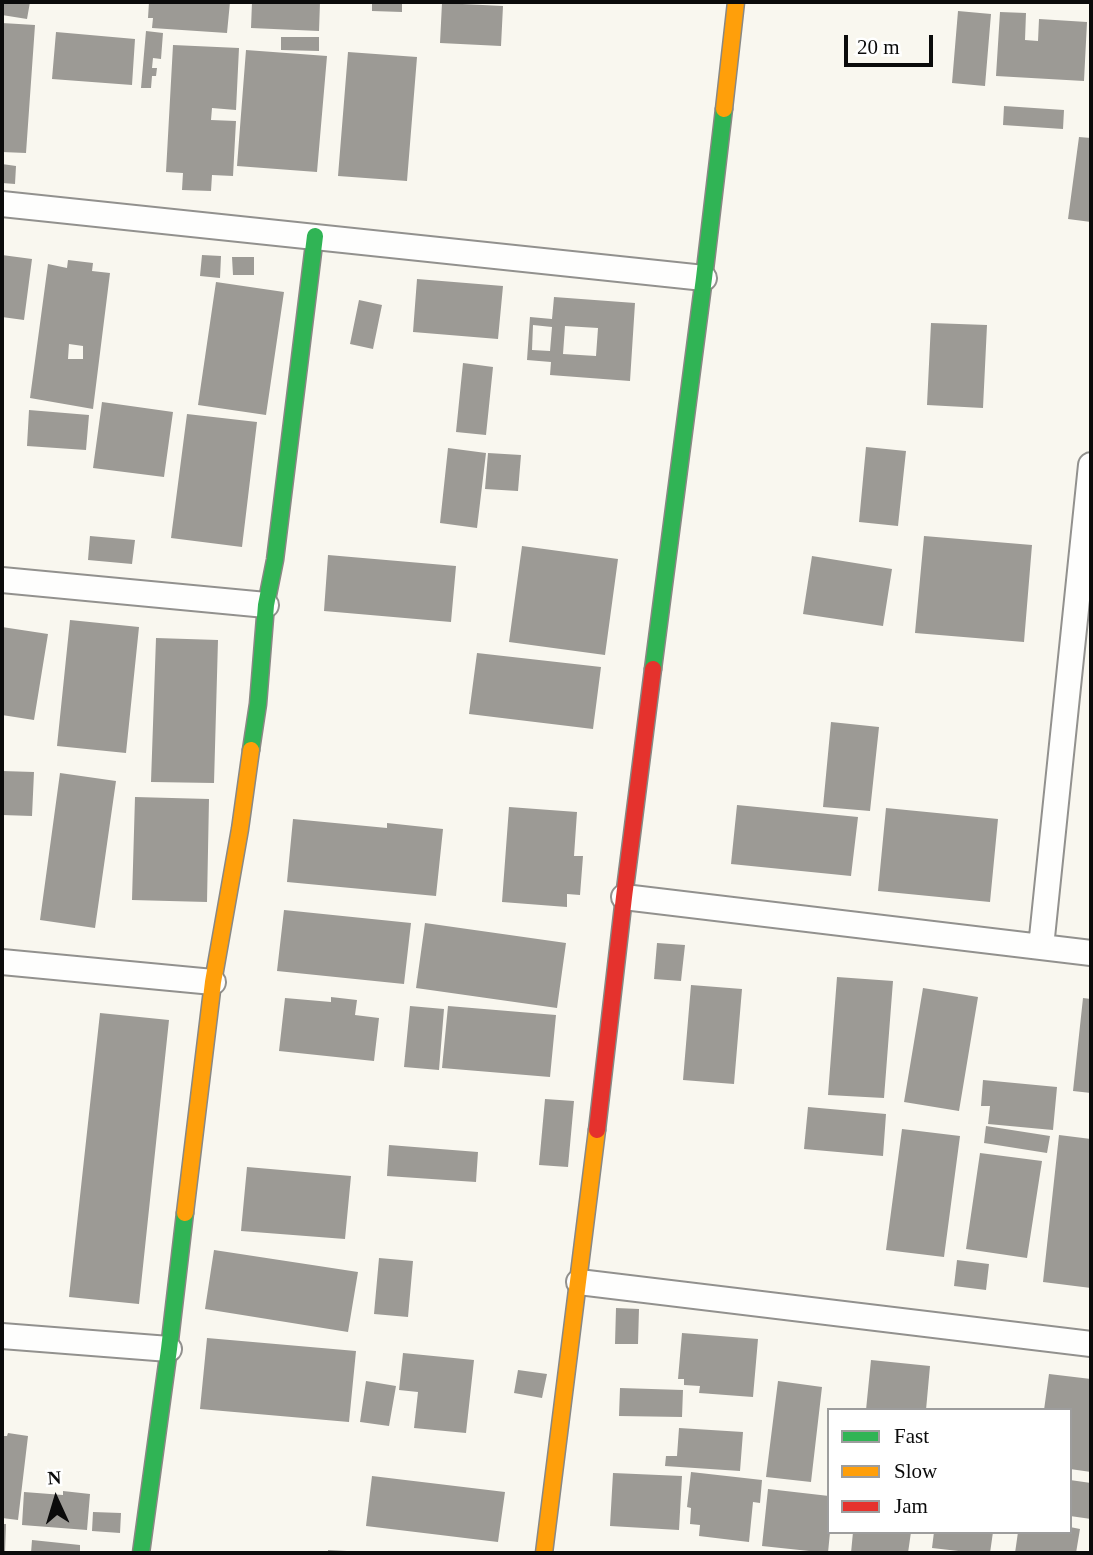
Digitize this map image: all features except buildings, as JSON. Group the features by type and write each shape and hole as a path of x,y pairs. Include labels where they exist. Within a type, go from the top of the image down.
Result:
{"street":[{"path":"544,1553 624,897 704,278 736,2"},
{"path":"2,204 704,278"},
{"path":"141,1553 169,1349 213,982 240,829 258,704 265,605 275,560 314,236"},
{"path":"1041,947 1091,465"},
{"path":"2,580 265,605"},
{"path":"624,897 1091,953"},
{"path":"2,962 213,982"},
{"path":"579,1282 1091,1343"},
{"path":"2,1336 169,1349"}],"traffic: fast":[{"path":"653,669 724,109"},
{"path":"251,750 258,704 266,605 275,560 315,236"},
{"path":"141,1553 185,1213"}],"traffic: slow":[{"path":"724,109 736,2"},
{"path":"185,1213 213,982 251,750"},
{"path":"544,1553 597,1130"}],"traffic: jam":[{"path":"597,1130 653,669"}]}
